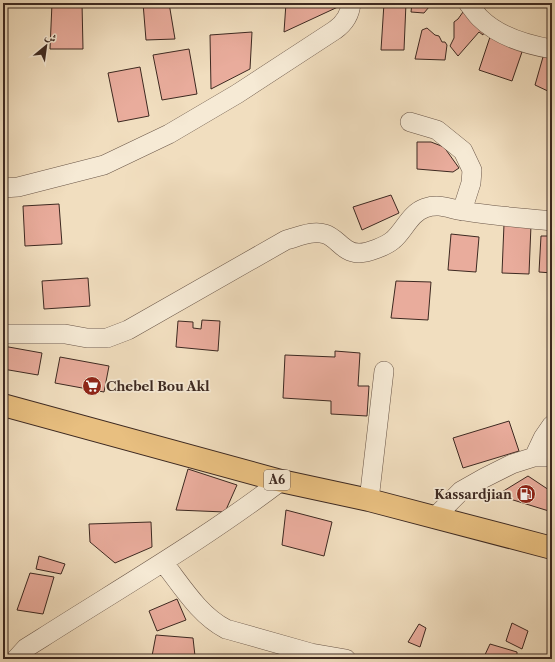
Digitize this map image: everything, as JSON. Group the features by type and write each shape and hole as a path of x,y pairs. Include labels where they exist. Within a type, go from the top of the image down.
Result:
{"highway":[{"name":"A6","path":"3,405 281,481 369,500 552,548"}],"street":[{"path":"3,188 18,187 104,165 169,134 237,94 342,25 348,17 351,3"},
{"path":"468,3 480,18 502,34 520,41 552,49"},
{"path":"410,122 437,130 463,151 472,170 471,183 462,211"},
{"path":"3,334 65,334 87,338 107,338 128,330 286,240 308,234 325,234 336,240 343,248 359,253 375,249 393,240 416,214 424,208 439,206 462,211 552,221"},
{"path":"369,500 384,371"},
{"path":"434,518 461,492 484,478 512,464 543,457 543,438 552,425"},
{"path":"16,659 26,648 247,507 281,481"},
{"path":"163,562 193,600 214,623 226,629 311,653 346,659"}],"building":[{"path":"52,3 82,3 83,49 50,49"},
{"path":"143,3 169,3 175,39 146,40"},
{"path":"286,3 340,3 340,6 284,32"},
{"path":"384,3 406,3 404,50 381,50"},
{"path":"412,3 429,3 429,7 424,13 411,12"},
{"path":"3,6 7,6 7,42 3,42"},
{"path":"463,12 485,25 483,35 479,32 458,56 450,46 454,38 454,22"},
{"path":"427,28 435,35 439,36 442,42 445,42 447,45 445,60 415,59 422,30"},
{"path":"252,32 250,69 211,89 210,35"},
{"path":"490,37 523,49 512,81 479,70"},
{"path":"189,49 197,94 162,100 153,55"},
{"path":"545,50 552,52 552,93 535,85"},
{"path":"140,67 149,116 118,122 108,73"},
{"path":"417,142 431,142 444,147 459,168 453,172 417,169"},
{"path":"391,195 399,213 362,230 353,207"},
{"path":"59,204 62,244 25,246 23,206"},
{"path":"504,224 531,225 529,274 502,273"},
{"path":"451,234 479,237 476,272 448,270"},
{"path":"541,236 552,236 552,273 539,272"},
{"path":"88,278 90,306 44,309 42,281"},
{"path":"396,281 431,282 428,320 391,318"},
{"path":"202,320 220,321 218,351 176,347 178,321 193,322 193,328 201,329"},
{"path":"3,346 42,353 38,375 3,369"},
{"path":"335,351 360,353 358,386 369,386 367,416 331,414 331,401 283,398 285,355 335,357"},
{"path":"60,357 109,366 104,392 55,383"},
{"path":"509,421 519,451 463,468 453,438"},
{"path":"188,469 237,485 225,512 176,510"},
{"name":"Kassardjian","path":"528,476 552,492 552,512 497,495"},
{"path":"286,510 332,522 324,556 282,545"},
{"path":"151,522 152,547 115,563 90,542 89,524"},
{"path":"39,556 65,564 61,574 36,569"},
{"path":"30,573 54,577 43,614 17,610"},
{"path":"177,599 186,620 157,631 149,611"},
{"path":"512,623 528,631 522,649 506,641"},
{"path":"419,624 426,628 420,647 408,642"},
{"path":"156,635 193,638 195,656 152,656"},
{"path":"490,644 517,652 517,659 483,659"}],"place":[{"name":"Chebel Bou Akl","path":"92,386"},
{"name":"Kassardjian","path":"526,494"}]}
